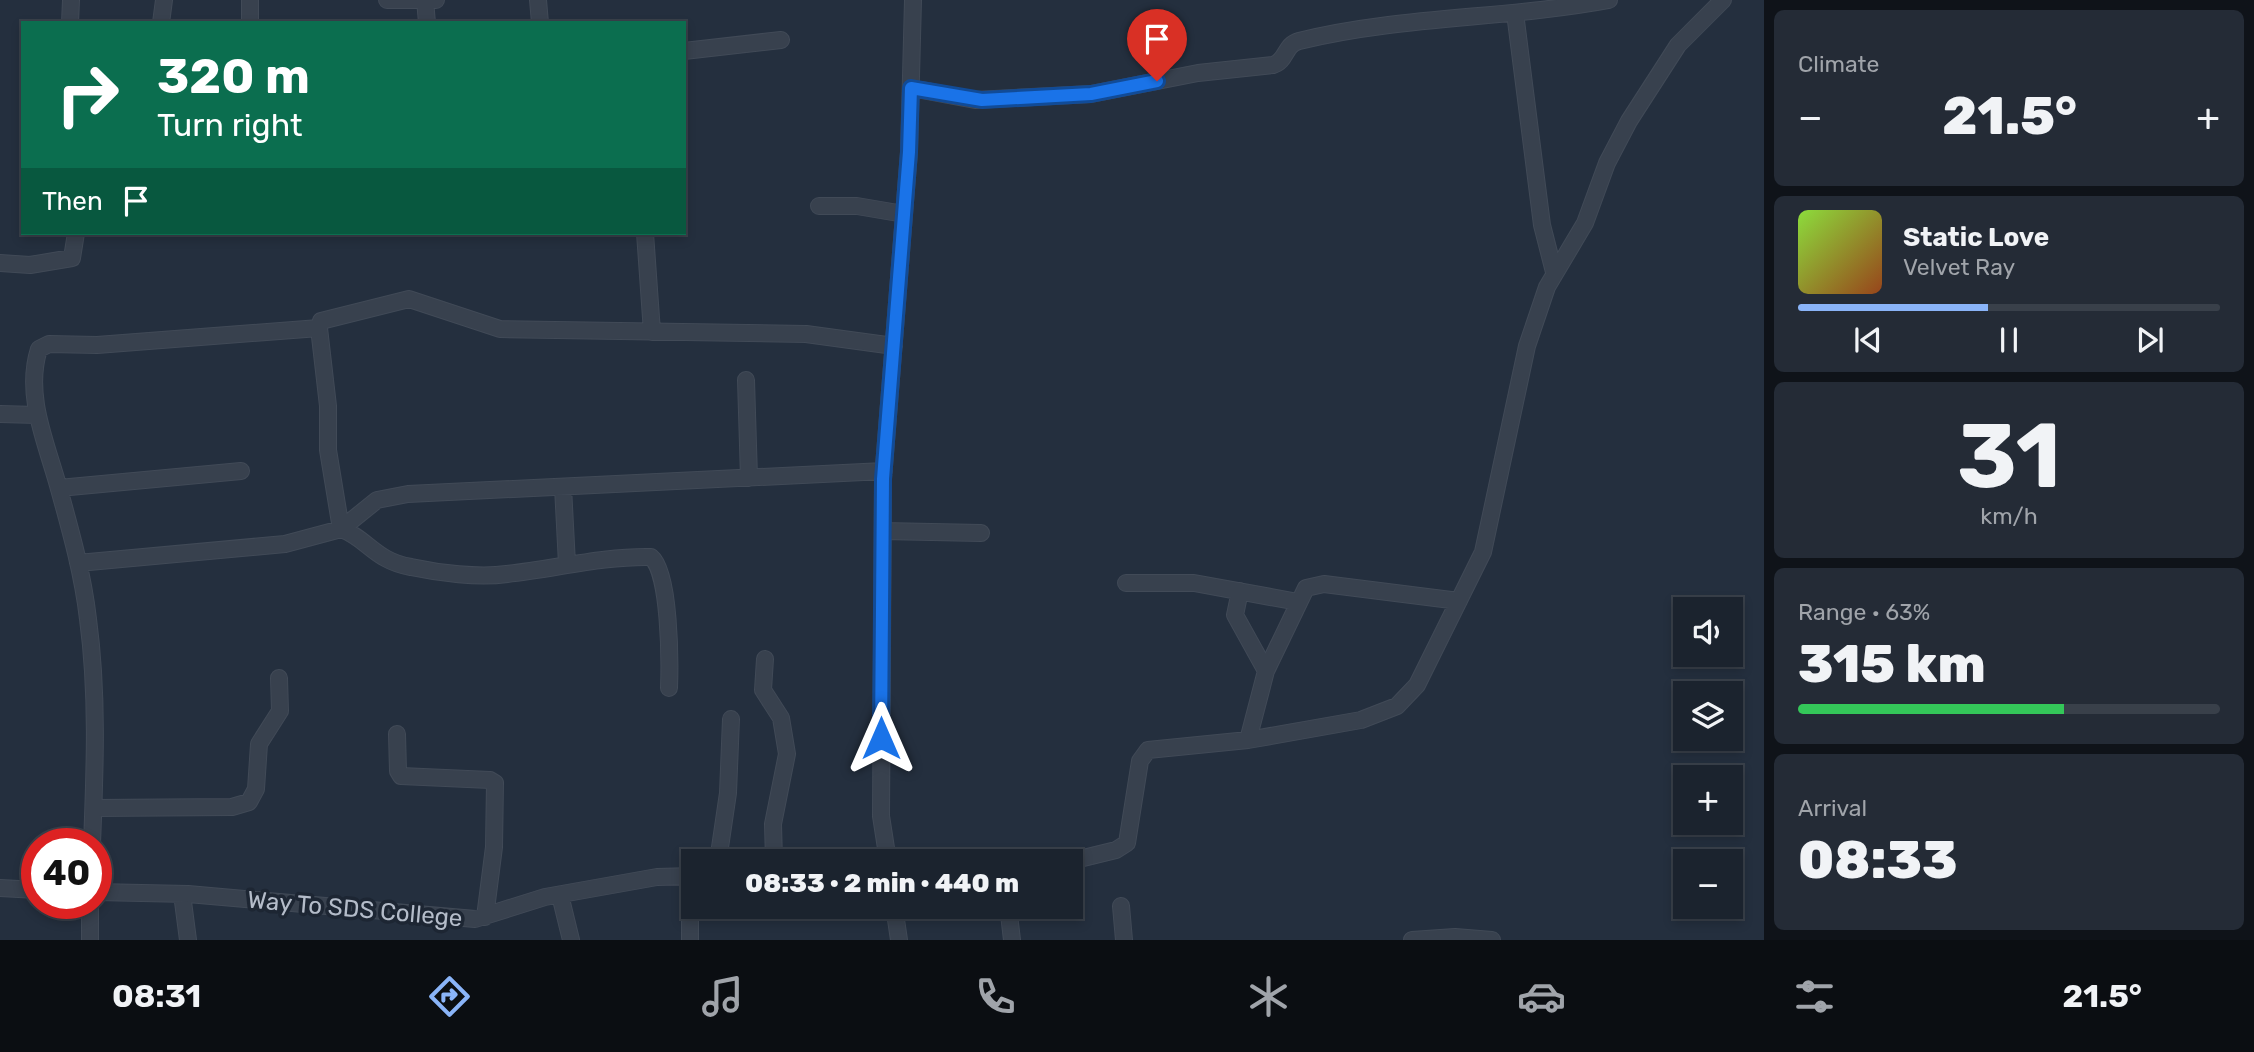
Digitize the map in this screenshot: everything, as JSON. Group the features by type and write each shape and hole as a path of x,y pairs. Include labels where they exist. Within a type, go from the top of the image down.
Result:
{"street":[{"path":"70,21 71,0"},
{"path":"161,21 164,0"},
{"path":"250,0 250,21"},
{"path":"387,0 429,0 427,21"},
{"path":"538,0 540,21"},
{"path":"886,849 881,816 884,471 904,214 913,0"},
{"path":"911,88 975,100 1091,94 1198,73 1273,65 1282,60 1290,45 1350,32 1609,0"},
{"path":"1083,858 1116,850 1127,843 1144,752 1153,748 1248,740 1362,720 1397,706 1417,685 1478,564 1488,535 1527,346 1554,272 1581,230 1607,163 1645,94 1678,46 1723,0"},
{"path":"1516,13 1542,225 1554,272"},
{"path":"686,51 780,40"},
{"path":"819,206 857,206 904,214"},
{"path":"646,235 652,332"},
{"path":"0,263 30,265 72,258 76,238"},
{"path":"341,529 328,450 328,406 319,328 321,321 409,299 500,329 806,334 894,346"},
{"path":"93,828 97,730 93,667 78,563 37,415 36,362 39,349 44,345 97,345 319,328"},
{"path":"746,380 749,478"},
{"path":"0,414 37,415"},
{"path":"59,488 241,471"},
{"path":"78,563 285,544 341,529 369,504 391,496 884,471"},
{"path":"564,487 567,564"},
{"path":"341,529 354,535 376,555 410,568 504,575 567,564 646,557 656,562 669,625 669,688"},
{"path":"883,531 981,533"},
{"path":"1126,583 1194,583 1298,602"},
{"path":"1248,740 1266,671 1306,588 1316,584 1459,601"},
{"path":"1240,591 1235,615 1266,671"},
{"path":"765,659 763,690 781,719 788,754 773,824 774,849"},
{"path":"94,808 232,807 248,802 256,789 259,744 280,712 279,678"},
{"path":"720,849 728,793 730,719"},
{"path":"397,734 397,771 401,776 490,780 495,783 494,847 485,917"},
{"name":"Way To SDS College","path":"112,892 182,894 457,919 485,917 560,895 657,877 681,876"},
{"path":"0,888 21,889"},
{"path":"182,894 188,940"},
{"path":"560,895 571,940"},
{"path":"1121,906 1124,940"},
{"path":"90,919 90,940"},
{"path":"690,919 690,940"},
{"path":"896,919 898,940"},
{"path":"1010,919 1012,940"},
{"path":"1412,940 1455,937 1492,940"}],"route":[{"path":"881,738 883,479 909,152 911,88 967,100 982,100 1111,92 1157,81"}]}
